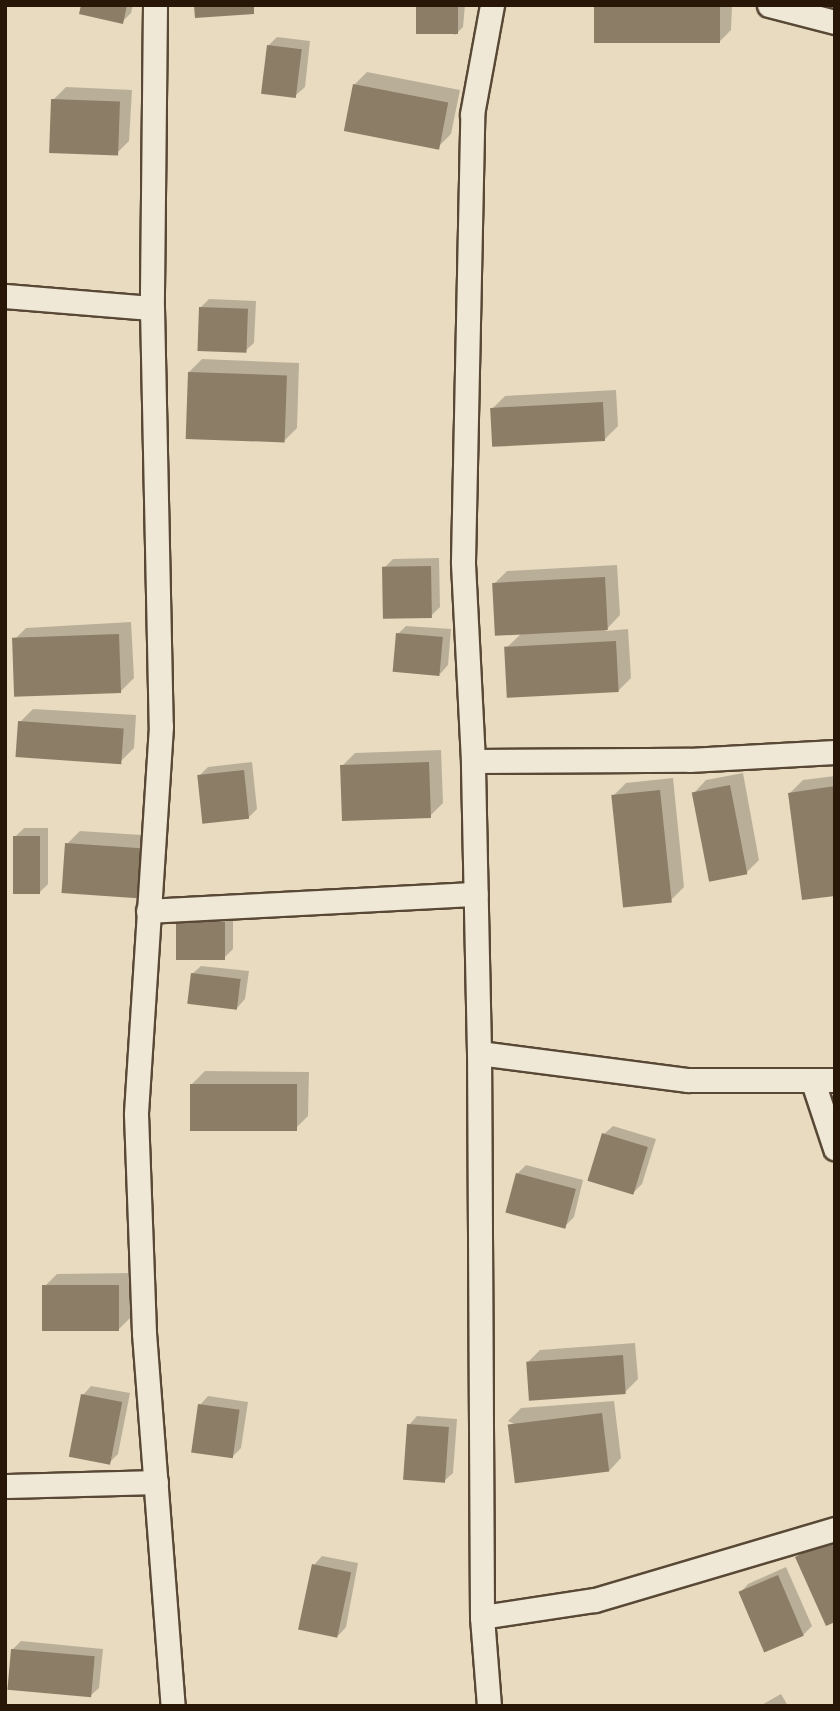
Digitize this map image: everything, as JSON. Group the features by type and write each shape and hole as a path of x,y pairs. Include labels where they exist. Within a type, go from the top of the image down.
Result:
{"street":[{"path":"155,5 152,308 161,726 136,1114 144,1333 173,1706"},
{"path":"489,1706 482,1617 479,1054 473,761 463,561 471,128 492,5"},
{"path":"769,5 835,22"},
{"path":"5,296 152,308"},
{"path":"473,761 689,760 835,752"},
{"path":"148,911 475,894"},
{"path":"479,1054 688,1080 824,1081 835,1148"},
{"path":"5,1486 156,1482"},
{"path":"482,1617 595,1600 835,1529"}],"building":[{"path":"81,5 127,5 123,24 79,14"},
{"path":"194,5 254,5 254,14 195,18"},
{"path":"416,5 458,5 458,34 416,34"},
{"path":"594,5 720,5 720,43 594,43"},
{"path":"267,45 302,49 296,98 261,94"},
{"path":"353,84 448,103 439,150 344,131"},
{"path":"51,99 120,101 118,155 49,153"},
{"path":"199,307 248,309 246,353 197,351"},
{"path":"188,372 287,375 285,442 186,439"},
{"path":"603,402 605,441 492,447 490,408"},
{"path":"431,566 432,618 383,619 382,567"},
{"path":"605,577 608,630 495,636 492,583"},
{"path":"396,633 443,637 439,676 393,672"},
{"path":"119,634 121,693 14,697 12,638"},
{"path":"616,641 619,692 507,698 504,647"},
{"path":"18,721 124,728 121,764 15,757"},
{"path":"429,762 431,818 342,821 340,765"},
{"path":"244,770 249,819 202,824 197,775"},
{"path":"730,785 747,874 709,882 692,792"},
{"path":"835,786 835,896 802,900 788,793"},
{"path":"660,790 672,902 623,908 611,795"},
{"path":"13,836 40,836 40,894 13,894"},
{"path":"65,843 145,849 141,898 62,893"},
{"path":"176,922 225,922 225,960 176,960"},
{"path":"191,973 241,979 237,1010 187,1004"},
{"path":"190,1084 297,1084 297,1131 190,1131"},
{"path":"602,1133 648,1147 633,1195 587,1181"},
{"path":"516,1173 576,1189 565,1229 505,1213"},
{"path":"42,1285 119,1285 119,1331 42,1331"},
{"path":"623,1355 626,1394 529,1401 526,1362"},
{"path":"81,1394 122,1402 110,1465 69,1457"},
{"path":"198,1404 240,1410 233,1458 191,1453"},
{"path":"602,1413 609,1472 515,1483 508,1425"},
{"path":"407,1424 449,1427 445,1483 403,1480"},
{"path":"830,1540 835,1550 835,1622 826,1626 795,1557"},
{"path":"312,1564 351,1572 337,1638 298,1630"},
{"path":"778,1575 804,1636 764,1653 738,1592"},
{"path":"11,1649 95,1656 91,1697 7,1690"}]}
